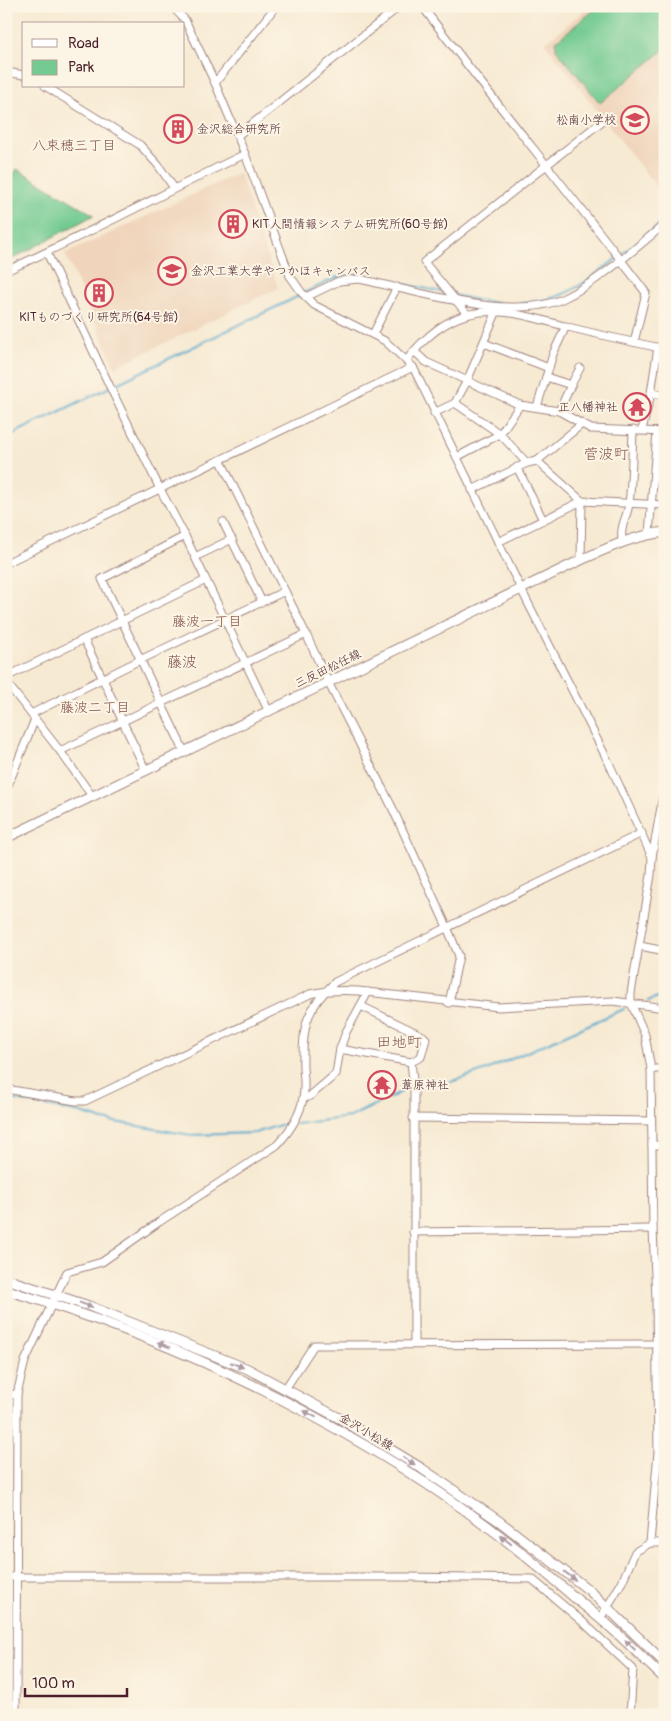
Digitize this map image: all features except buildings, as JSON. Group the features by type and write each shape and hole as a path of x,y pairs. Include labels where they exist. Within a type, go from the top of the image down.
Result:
{"main road":[{"name":"三反田松任線","path":"6,838 581,560 622,541 665,532"},
{"name":"金沢小松線","path":"6,1279 89,1306 248,1369 339,1418 429,1473 498,1521 590,1591 665,1663"},
{"name":"金沢小松線","path":"6,1290 132,1332 219,1368 351,1436 479,1520 526,1556 600,1619 665,1679"}],"street":[{"path":"172,6 185,20 215,83 245,154 290,276 298,288 305,296 326,312 373,334 395,350 413,367 521,589 579,702 652,857"},
{"path":"215,83 276,6"},
{"path":"237,136 400,6"},
{"path":"422,6 474,76 548,166 646,293 634,342"},
{"path":"6,72 22,75"},
{"path":"48,88 140,145 158,165 174,188"},
{"path":"468,314 424,262 548,166 601,122"},
{"path":"7,269 47,252 245,154"},
{"path":"305,296 339,281 359,279 510,308 535,306 562,299 586,286 618,256 665,224"},
{"path":"47,252 112,391 185,536 269,712"},
{"path":"373,334 397,287"},
{"path":"406,361 426,338 442,326 468,314 480,312 534,317 661,348 642,430"},
{"path":"434,413 455,402 467,380 496,313"},
{"path":"537,407 549,368 566,326"},
{"path":"484,343 549,368"},
{"path":"414,351 426,362 520,405 559,411 592,429 661,432 650,534"},
{"path":"6,563 413,367"},
{"path":"559,411 580,368"},
{"path":"546,377 571,385"},
{"path":"651,393 665,395"},
{"path":"455,402 500,434 527,463"},
{"path":"457,458 500,434 520,405"},
{"path":"472,490 517,467 537,461 582,424"},
{"path":"622,541 623,519 629,503 633,430"},
{"path":"221,461 328,682 391,805 447,927 459,956 449,1003"},
{"path":"537,461 582,501 581,560"},
{"path":"517,467 543,520"},
{"path":"498,542 582,501 665,505"},
{"path":"223,522 262,602"},
{"path":"185,536 102,578 185,753"},
{"path":"195,557 232,539"},
{"path":"6,677 206,580"},
{"path":"6,790 33,716 103,678 285,591"},
{"path":"60,751 306,634"},
{"path":"84,639 146,771"},
{"path":"6,682 60,751 92,796"},
{"path":"650,1543 661,1449 661,1379 656,1341 653,1230 651,1069 645,1035 631,1003 631,993 665,786"},
{"path":"16,1715 17,1394 25,1361 67,1272 102,1262 159,1222 278,1145 295,1120 303,1099 303,1043 306,1021 317,999 335,982 642,833"},
{"path":"640,946 665,951"},
{"path":"6,1089 76,1102 85,1101 310,994 325,990 338,989 449,1003 499,1007 613,1001 665,1008"},
{"path":"303,1099 310,1096 336,1074 340,1049 346,1032 368,992"},
{"path":"340,1049 410,1062 421,1057 426,1039 423,1036 360,1006"},
{"path":"410,1062 413,1086 414,1344"},
{"path":"651,1069 665,1069"},
{"path":"413,1118 651,1121"},
{"path":"652,1145 665,1145"},
{"path":"413,1232 653,1230"},
{"path":"655,1264 665,1263"},
{"path":"656,1299 665,1299"},
{"path":"285,1389 314,1345 656,1341 665,1338"},
{"path":"6,1395 17,1394"},
{"path":"656,1481 665,1481"},
{"path":"600,1619 622,1582 635,1552 650,1543 665,1543"},
{"path":"6,1577 408,1577 532,1579 584,1622 634,1669 630,1715"},
{"path":"584,1622 592,1612"}],"shaded area":[{"name":"松南小学校","path":"590,6 665,6 665,198 545,43"},
{"name":"金沢工業大学やつかほキャンパス","path":"239,173 278,288 115,367 65,254"}],"green space":[{"path":"599,6 665,6 665,49 600,103 556,49 556,41"},
{"path":"17,169 94,215 12,259 6,249 6,185"}],"waterway":[{"path":"620,256 665,220"},
{"path":"516,304 550,299 568,292 590,279 616,259"},
{"path":"304,293 338,277 359,275 447,293"},
{"path":"6,440 19,431 301,295"},
{"path":"454,295 498,303"},
{"path":"648,1001 665,994"},
{"path":"416,1086 447,1083 484,1071 624,1009"},
{"path":"296,1124 350,1117 411,1087"},
{"path":"6,1098 81,1113 103,1120 191,1135 255,1133 280,1125 289,1125"}],"place":[{"name":"松南小学校","path":"635,120"},
{"name":"金沢総合研究所","path":"178,129"},
{"name":"KIT人間情報システム研究所(60号館)","path":"233,224"},
{"name":"金沢工業大学やつかほキャンパス","path":"172,271"},
{"name":"KITものづくり研究所(64号館)","path":"99,293"},
{"name":"正八幡神社","path":"637,407"},
{"name":"葦原神社","path":"382,1085"}],"district":[{"name":"八束穂三丁目","path":"74,145"},
{"name":"菅波町","path":"606,454"},
{"name":"藤波一丁目","path":"207,621"},
{"name":"藤波","path":"182,662"},
{"name":"藤波二丁目","path":"95,707"},
{"name":"田地町","path":"399,1042"}]}
